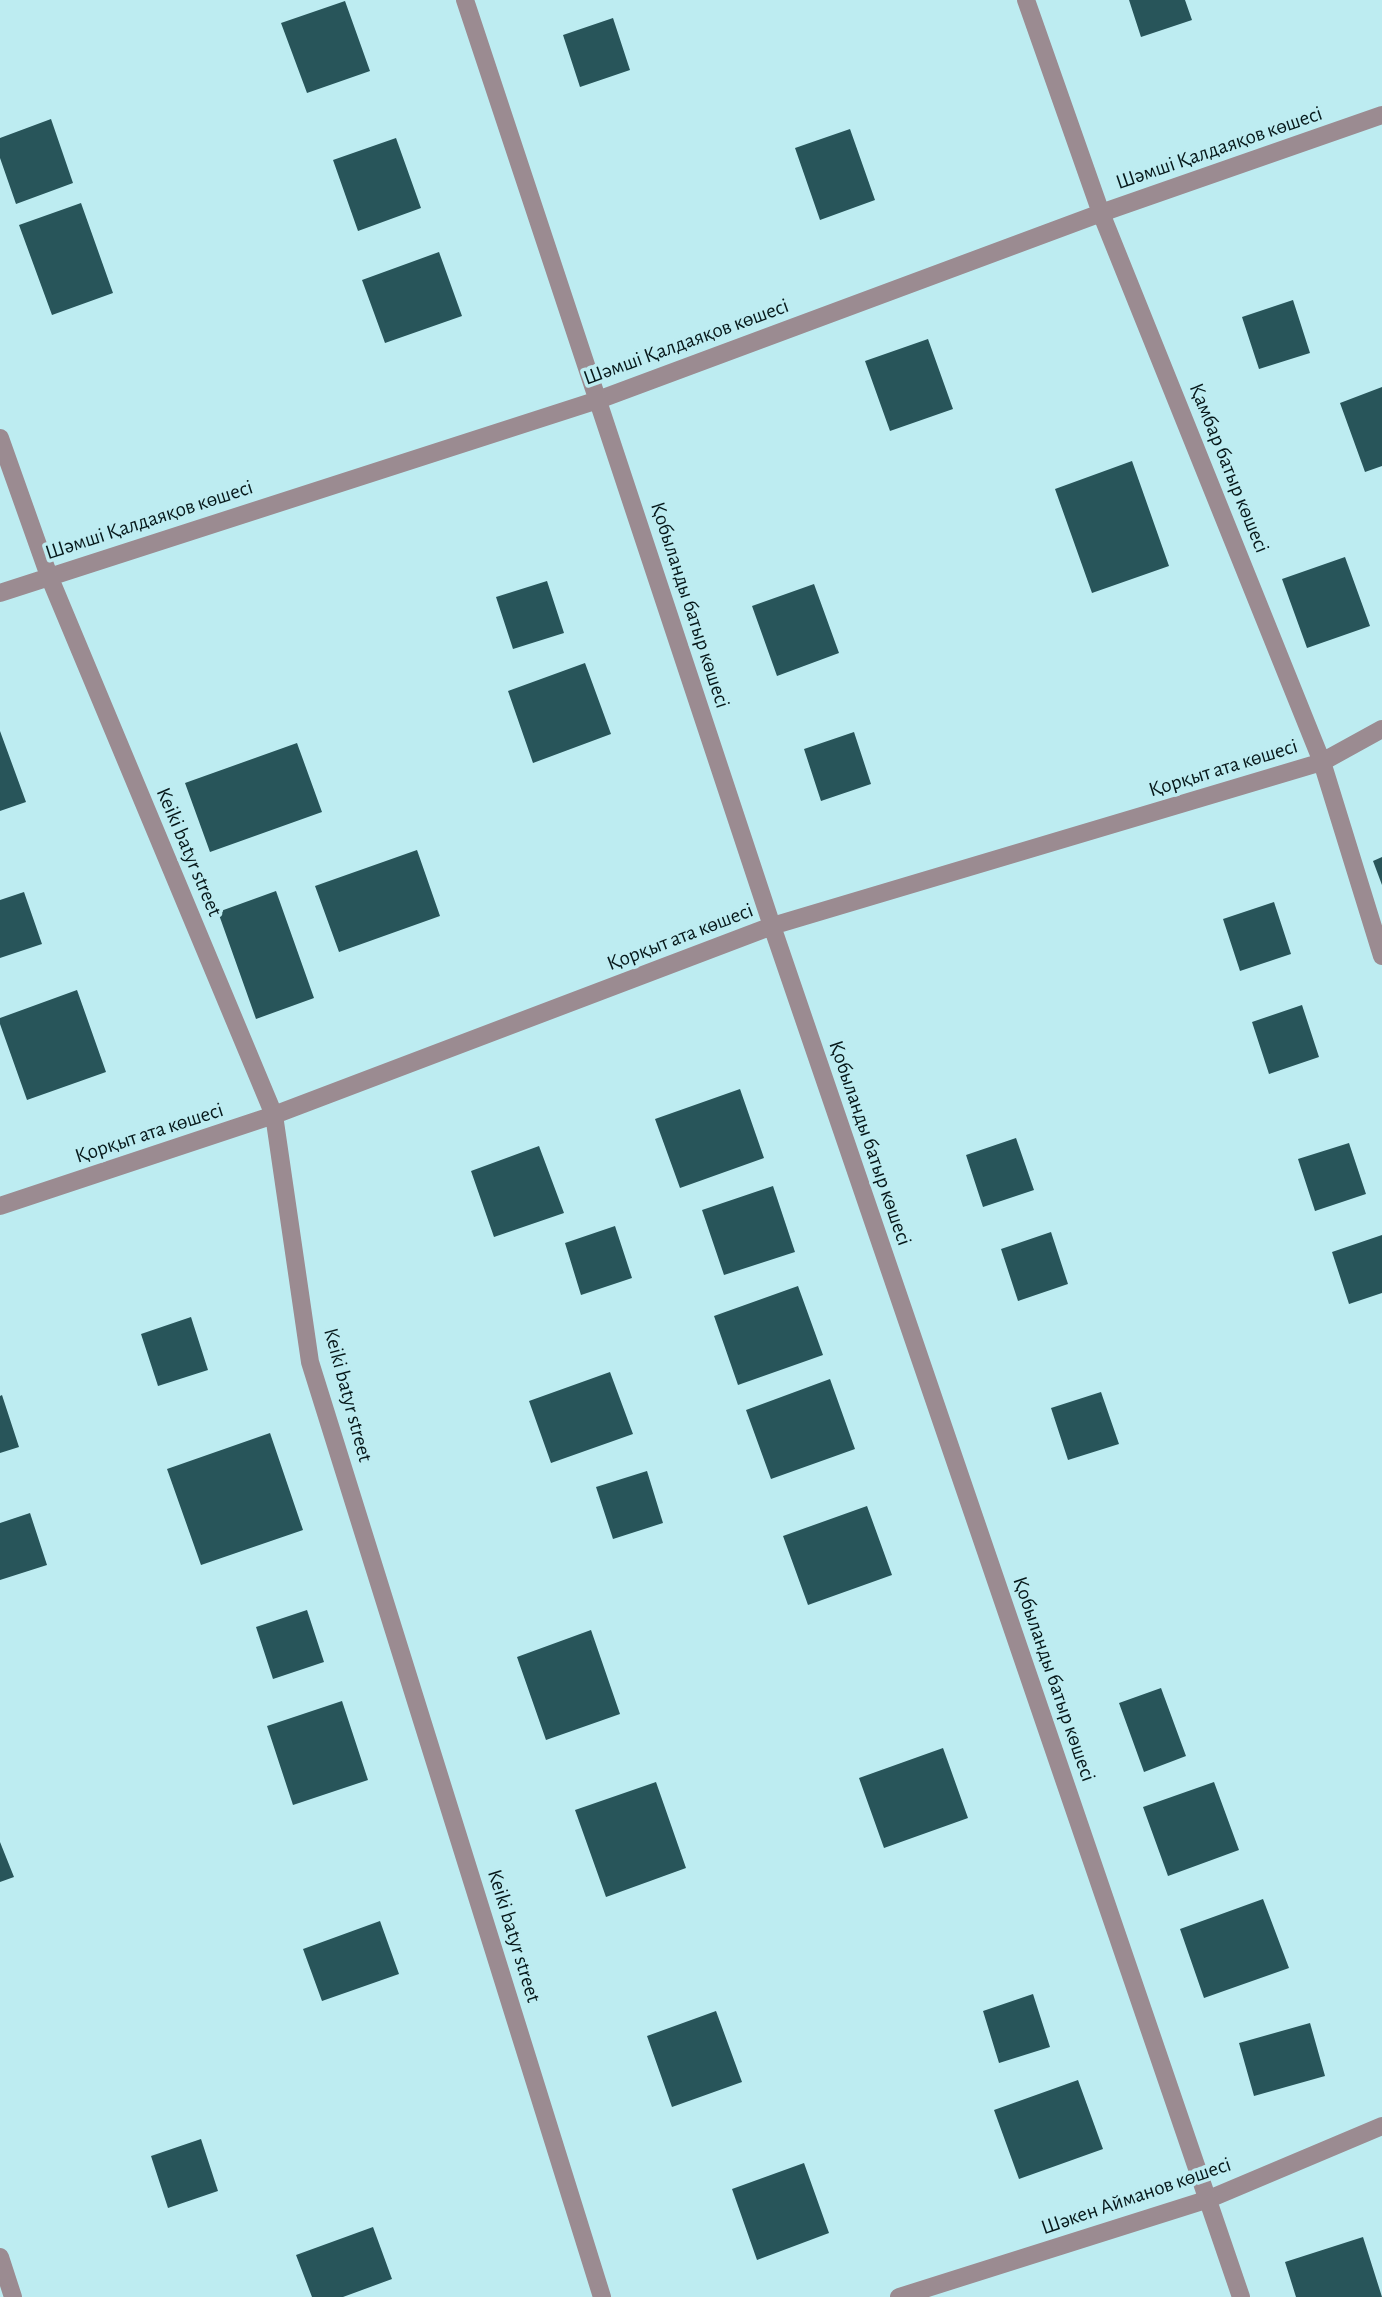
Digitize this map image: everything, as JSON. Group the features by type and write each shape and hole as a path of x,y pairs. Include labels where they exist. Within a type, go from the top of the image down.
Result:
{"street":[{"name":"Қобыланды батыр көшесі","path":"465,0 772,926 1241,2297"},
{"name":"Қамбар батыр көшесі","path":"1026,0 1101,213 1322,762 1382,956"},
{"name":"Шәмші Қалдаяқов көшесі","path":"0,593 597,400 1101,213 1382,116"},
{"name":"Keiki batyr street","path":"0,438 49,576 274,1115 310,1362 603,2297"},
{"name":"Қорқыт ата көшесі","path":"0,1206 274,1115 772,926 1322,762 1382,729"},
{"name":"Шәкен Айманов көшесі","path":"900,2297 1209,2199 1382,2126"},
{"path":"0,2257 13,2297"}],"building":[{"path":"1129,0 1185,0 1192,20 1141,37"},
{"path":"345,1 370,71 307,93 281,23"},
{"path":"613,18 630,70 580,87 563,35"},
{"path":"51,119 73,183 16,204 0,158 0,138"},
{"path":"850,129 875,200 820,220 795,148"},
{"path":"396,138 421,208 358,231 333,160"},
{"path":"81,203 113,293 52,315 19,225"},
{"path":"439,252 462,316 385,343 362,280"},
{"path":"1293,300 1310,353 1259,369 1242,317"},
{"path":"928,339 953,409 890,431 865,361"},
{"path":"1382,387 1382,466 1365,472 1340,403"},
{"path":"1132,461 1169,566 1092,593 1055,489"},
{"path":"1345,557 1370,626 1307,648 1282,579"},
{"path":"547,581 564,633 513,649 496,597"},
{"path":"814,584 839,653 777,676 752,606"},
{"path":"585,663 611,734 533,763 508,691"},
{"path":"0,731 26,802 0,811"},
{"path":"854,732 871,784 821,801 804,749"},
{"path":"297,743 322,812 210,852 185,783"},
{"path":"417,850 440,916 339,952 315,886"},
{"path":"1382,857 1382,885 1373,861"},
{"path":"276,891 314,998 256,1019 218,912"},
{"path":"24,892 42,944 0,958 0,900"},
{"path":"1274,902 1291,954 1240,971 1223,919"},
{"path":"77,990 106,1072 27,1100 0,1018"},
{"path":"1302,1005 1319,1057 1269,1074 1252,1022"},
{"path":"740,1089 764,1158 680,1188 655,1119"},
{"path":"1016,1138 1034,1190 983,1207 966,1155"},
{"path":"1349,1143 1366,1194 1315,1211 1298,1159"},
{"path":"539,1146 564,1213 494,1237 471,1171"},
{"path":"773,1186 795,1252 724,1275 702,1210"},
{"path":"615,1226 632,1278 581,1295 565,1243"},
{"path":"1051,1232 1068,1284 1018,1301 1001,1249"},
{"path":"1382,1235 1382,1293 1349,1304 1332,1252"},
{"path":"798,1286 823,1355 738,1385 714,1316"},
{"path":"191,1317 208,1370 158,1386 141,1334"},
{"path":"610,1372 633,1434 551,1463 529,1401"},
{"path":"830,1379 855,1449 771,1479 746,1410"},
{"path":"1101,1392 1119,1444 1068,1460 1051,1408"},
{"path":"2,1395 19,1447 0,1453 0,1396"},
{"path":"270,1433 303,1530 201,1565 167,1469"},
{"path":"647,1471 663,1523 613,1539 596,1487"},
{"path":"867,1506 892,1575 808,1605 783,1536"},
{"path":"30,1513 47,1565 0,1580 0,1523"},
{"path":"307,1610 324,1662 273,1679 256,1627"},
{"path":"591,1630 620,1714 546,1740 517,1657"},
{"path":"1161,1688 1186,1756 1144,1772 1119,1703"},
{"path":"342,1701 368,1780 293,1805 267,1726"},
{"path":"943,1748 968,1818 884,1848 859,1778"},
{"path":"656,1782 686,1868 606,1897 575,1810"},
{"path":"1214,1782 1239,1850 1168,1876 1143,1807"},
{"path":"0,1842 14,1877 0,1882"},
{"path":"1263,1899 1289,1968 1204,1998 1180,1929"},
{"path":"380,1921 399,1974 322,2001 303,1949"},
{"path":"1033,1994 1050,2047 999,2063 983,2011"},
{"path":"716,2011 742,2082 672,2107 647,2036"},
{"path":"1310,2023 1325,2076 1254,2096 1239,2043"},
{"path":"1078,2080 1103,2149 1019,2179 994,2110"},
{"path":"201,2139 218,2191 168,2208 151,2156"},
{"path":"804,2163 829,2233 757,2260 732,2189"},
{"path":"373,2227 392,2279 343,2297 312,2297 296,2255"},
{"path":"1363,2237 1382,2297 1296,2297 1285,2262"}]}
